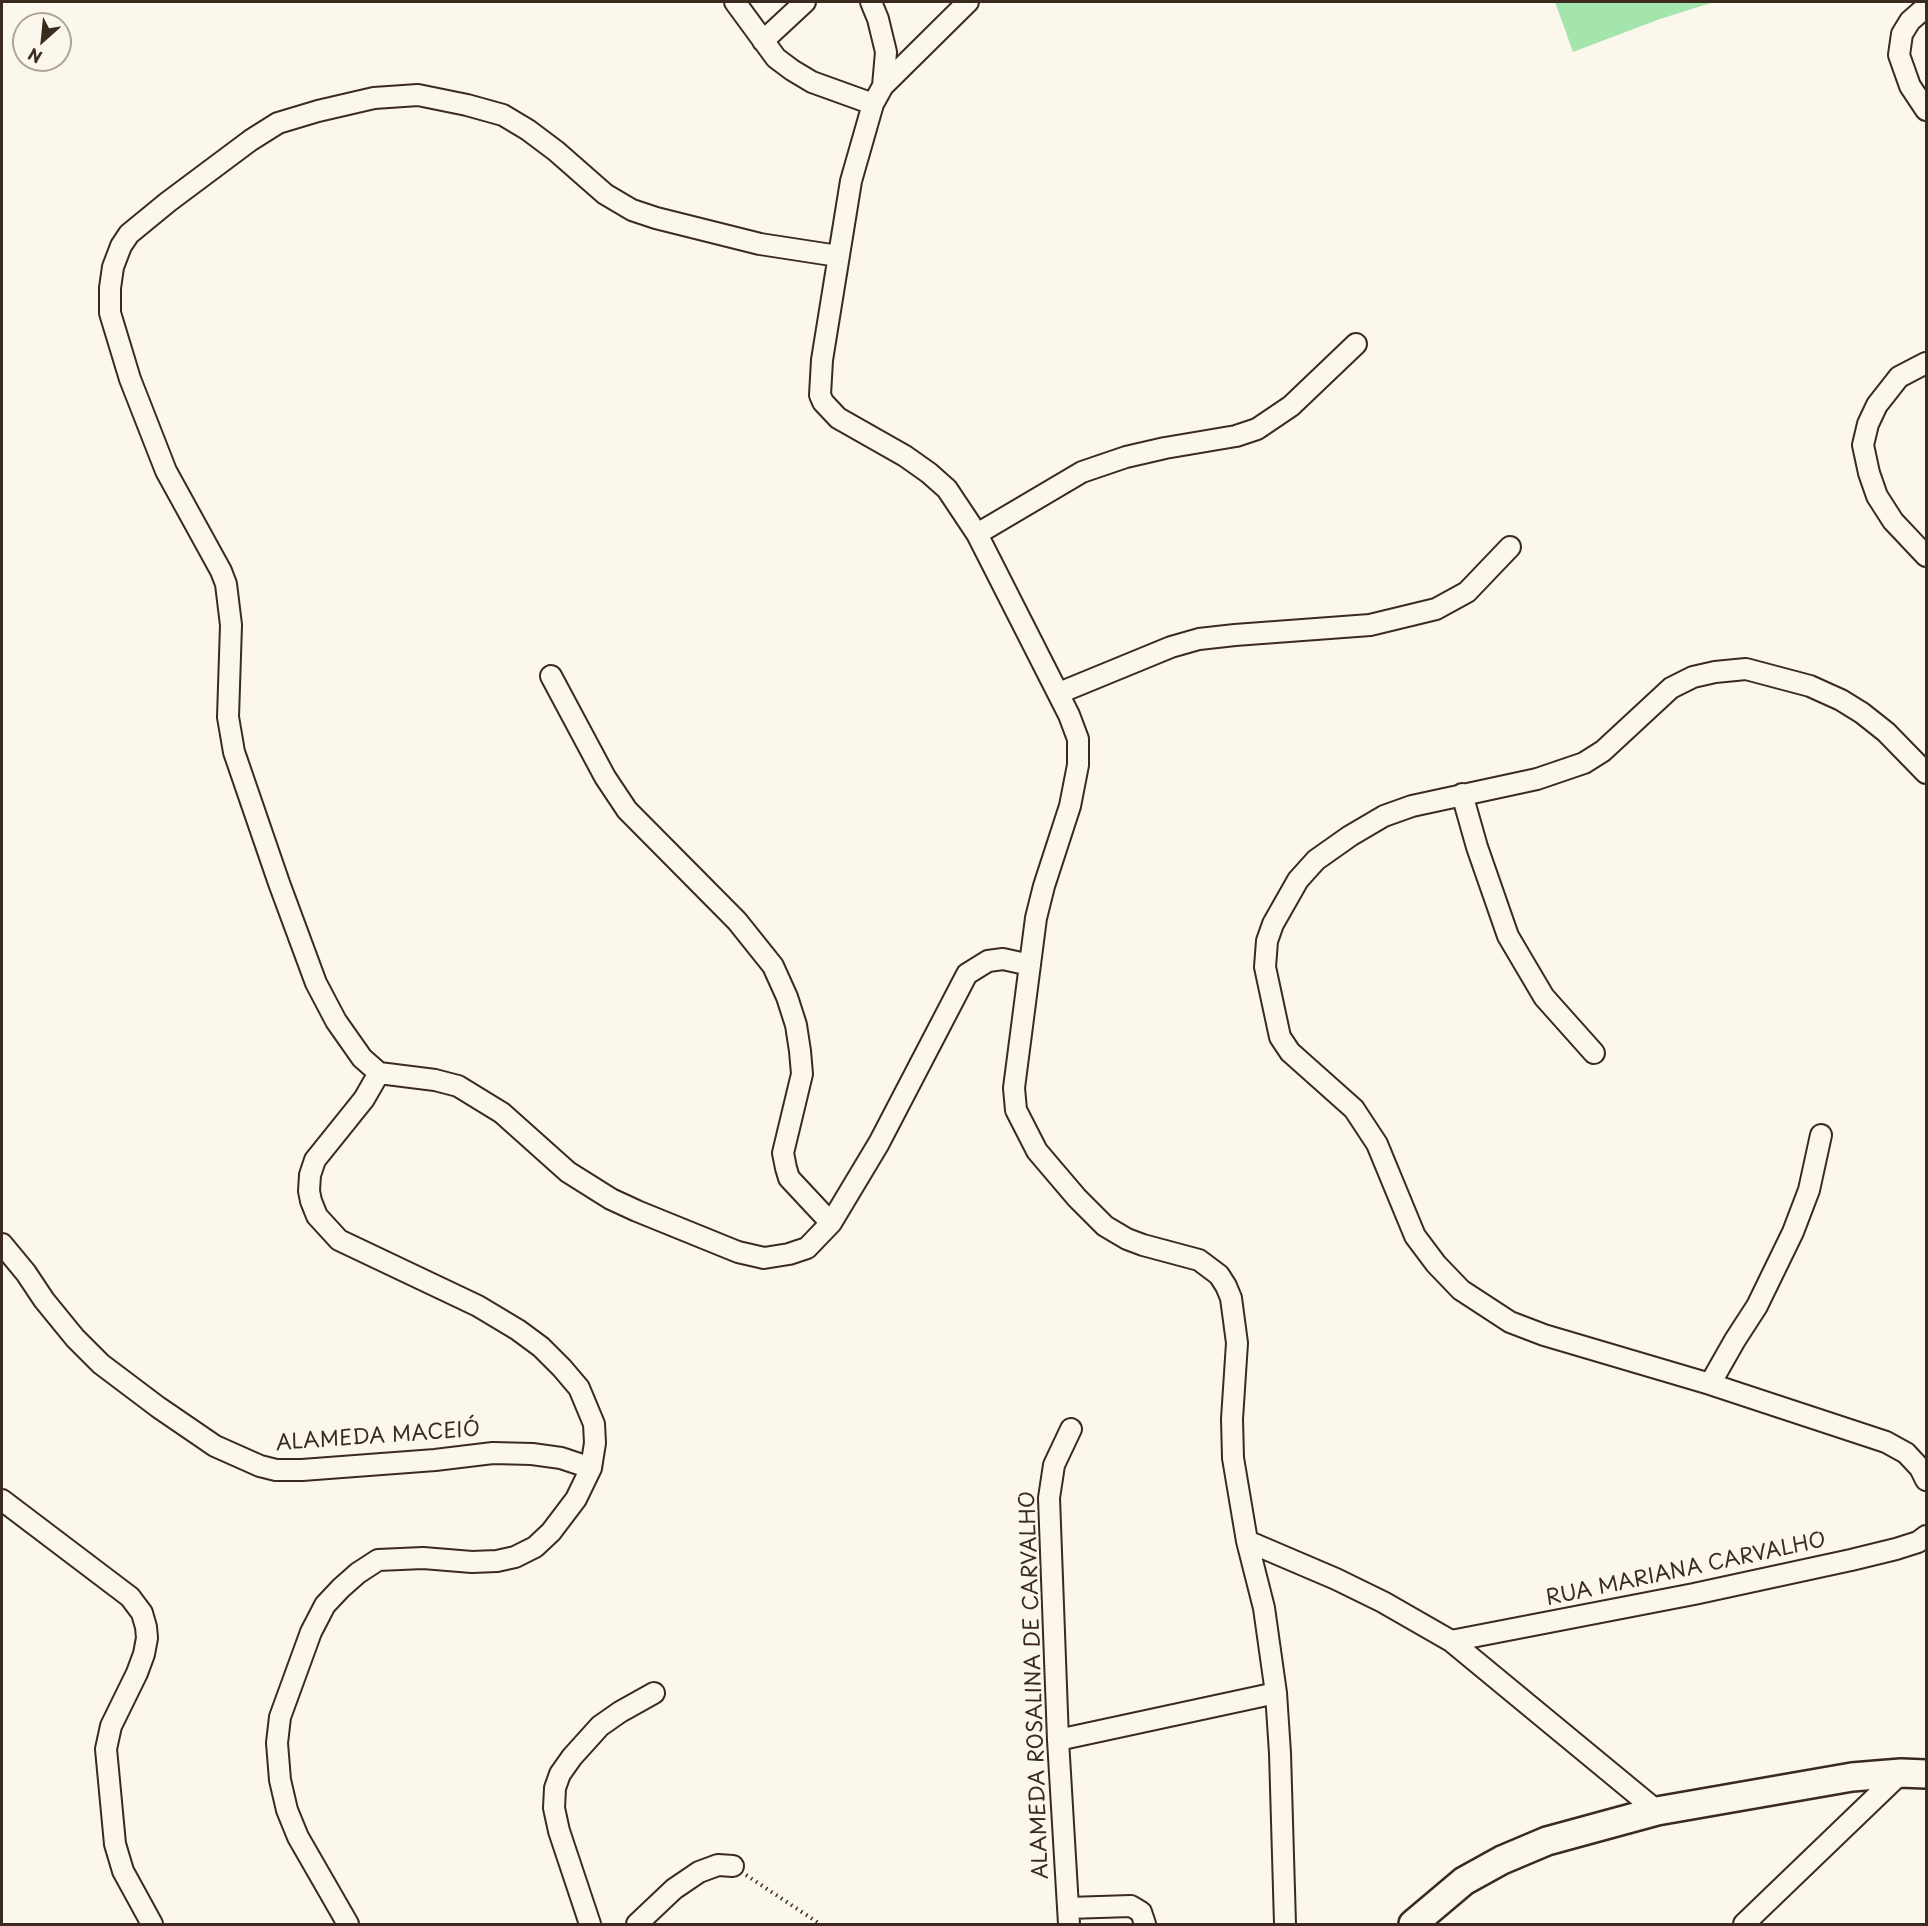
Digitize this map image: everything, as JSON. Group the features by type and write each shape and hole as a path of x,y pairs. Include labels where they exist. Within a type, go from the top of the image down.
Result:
{"street":[{"path":"735,2 776,58 812,82 873,104"},
{"path":"763,41 805,2"},
{"path":"871,2 878,19 886,52 883,86"},
{"path":"968,2 883,86 873,104 851,181 822,360 820,395 830,411 838,418 905,456 929,472 946,489 977,534 1059,693 1078,739 1078,765 1070,806 1041,896 1014,1088 1016,1110 1028,1136 1044,1159 1105,1226 1126,1239 1198,1260 1219,1275 1228,1292 1237,1343 1232,1419 1233,1458 1247,1541 1264,1608 1276,1693 1285,1924"},
{"path":"1926,7 1910,21 1902,34 1899,55 1910,86 1926,110"},
{"path":"838,256 760,244 632,210 605,194 528,130 502,115 468,105 418,95 374,98 278,123 251,140 168,202 129,234 121,246 113,267 110,314 130,379 166,471 190,518 222,570 231,625 228,717 234,752 279,883 316,983 336,1021 362,1058 379,1073 435,1080 458,1086 502,1113 568,1172 637,1211 738,1252 764,1258 789,1254 807,1248 831,1223 879,1143 967,974 988,961 1003,958 1030,965"},
{"path":"977,534 1082,472 1126,457 1236,436 1257,429 1291,406 1356,344"},
{"path":"1926,363 1899,378 1877,405 1868,424 1863,445 1877,496 1893,521 1926,556"},
{"path":"1059,693 1199,639 1370,625 1436,609 1467,592 1510,547"},
{"path":"1926,773 1886,732 1841,700 1810,686 1746,669 1693,676 1671,688 1603,751 1584,763 1537,779 1462,794 1384,816 1350,836 1317,860 1298,880 1273,924 1267,941 1265,967 1280,1037 1290,1052 1354,1109 1377,1144 1415,1236 1436,1264 1461,1290 1510,1322 1544,1335 1710,1384 1886,1442 1906,1453 1920,1468 1926,1480"},
{"path":"551,676 605,777 627,810 737,921 772,966 796,1025 802,1074 783,1153 786,1168 789,1178 831,1223"},
{"path":"1462,794 1477,847 1508,936 1544,997 1594,1053"},
{"path":"348,1924 298,1837 286,1810 280,1780 277,1743 280,1717 311,1632 326,1605 341,1588 378,1560 423,1558 472,1562 497,1561 515,1557 535,1547 551,1532 576,1499 591,1468 596,1443 590,1410 579,1388 541,1347 478,1306 339,1240 317,1216 309,1191 310,1175 315,1160 364,1099 379,1073"},
{"path":"1710,1384 1757,1306 1793,1232 1809,1190 1821,1135"},
{"name":"ALAMEDA MACEIÓ","path":"2,1244 75,1338 101,1364 158,1407 216,1446 260,1466 276,1470 302,1470 435,1460 493,1453 532,1454 561,1458 591,1468"},
{"name":"ALAMEDA ROSALINA DE CARVALHO","path":"1071,1429 1054,1464 1049,1498 1058,1740 1068,1916 1131,1906 1141,1912 1145,1924"},
{"path":"2,1500 130,1597 142,1613 147,1627 144,1654 111,1726 106,1749 115,1844 123,1871 152,1924"},
{"name":"RUA MARIANA CARVALHO","path":"1451,1641 1683,1596 1851,1560 1918,1542 1926,1536"},
{"path":"1247,1541 1336,1578 1451,1641 1657,1810"},
{"path":"590,1924 554,1808 555,1788 560,1774 572,1757 600,1725 654,1693"},
{"path":"1058,1740 1276,1693"},
{"path":"1413,1924 1464,1881 1502,1860 1547,1841 1657,1810 1852,1777 1914,1774"},
{"path":"1744,1924 1914,1774"},
{"path":"637,1924 674,1889 699,1872 718,1865 733,1866"}],"path":[{"path":"733,1866 820,1924"}],"green space":[{"path":"1555,2 1714,2 1660,19 1573,52"}]}
